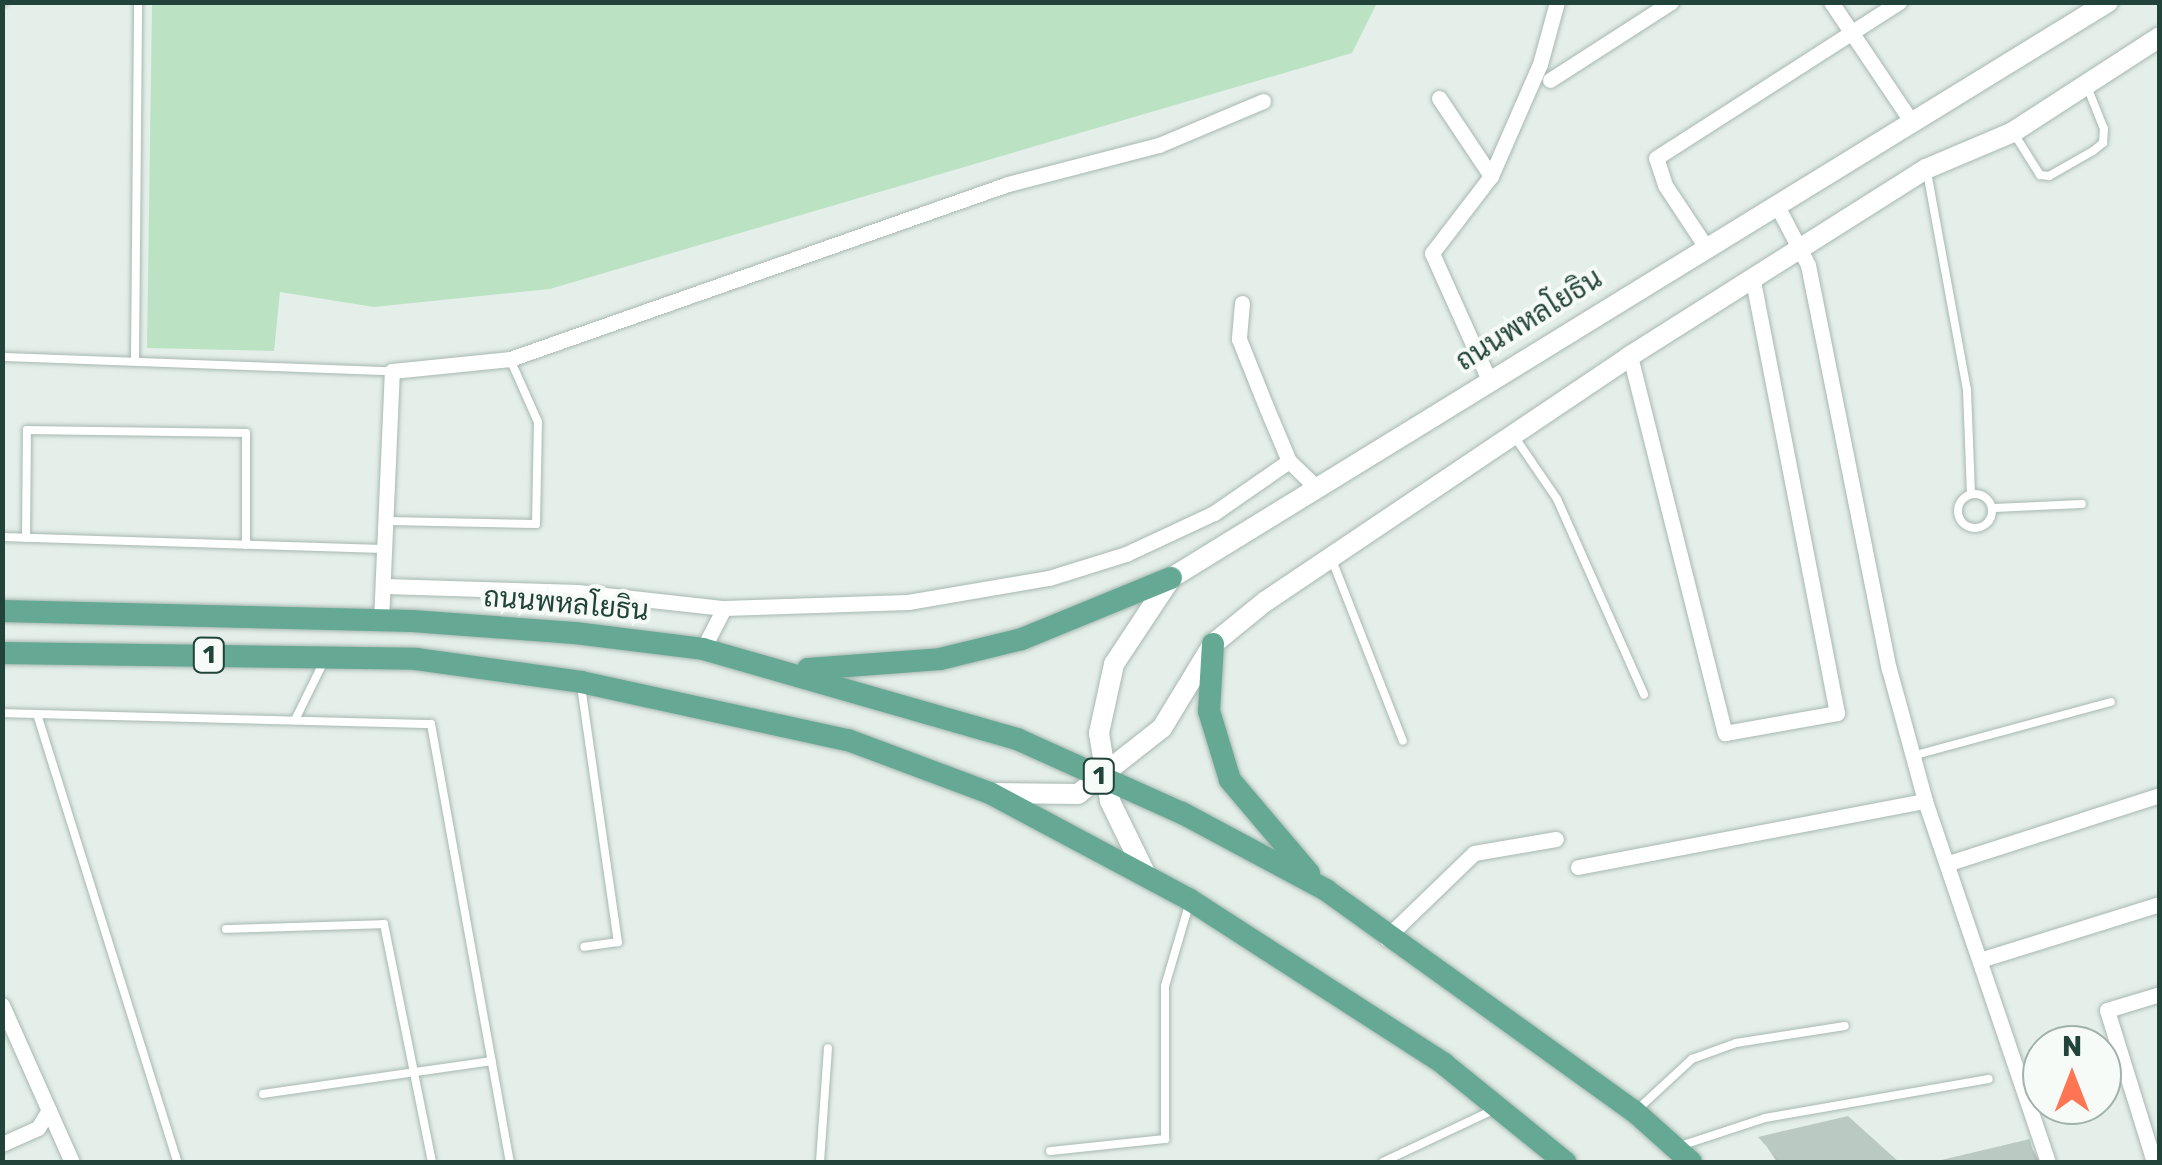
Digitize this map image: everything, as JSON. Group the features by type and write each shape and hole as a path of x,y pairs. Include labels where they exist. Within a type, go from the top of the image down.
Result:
{"main road":[{"name":"ถนนพหลโยธิน","path":"1147,877 1104,778 1099,733 1114,664 1170,578 2108,2"},
{"path":"990,793 1078,794 1104,778 1162,728 1213,644 1266,600 1332,560 1630,356 1926,169 2013,132 2160,37"},
{"path":"790,670 940,658 989,647 1170,578"},
{"name":"ถนนพหลโยธิน","path":"2,611 381,621 575,632 704,649 790,670 1017,739 1104,778 1326,890 1386,938 1634,1112 1684,1155"},
{"path":"1213,644 1210,711 1230,780 1326,890"},
{"name":"1","path":"2,653 416,659 581,682 776,720 990,793 1190,900 1320,980 1499,1108 1565,1162"}],"street":[{"path":"1489,380 1432,253 1491,176 1540,64 1557,2"},
{"path":"1550,80 1670,2"},
{"path":"1832,2 1910,121"},
{"path":"1706,247 1665,185 1656,158 1899,2"},
{"path":"1439,98 1491,176"},
{"path":"381,621 386,586 392,371 510,360 1008,184 1159,145 1263,101"},
{"path":"1776,204 1803,248 1912,756 1984,959 2048,1162"},
{"path":"1630,356 1725,733 1836,713 1753,279"},
{"path":"1242,302 1239,339 1289,460 1316,486"},
{"path":"386,586 578,592 724,608 908,602 1049,578 1126,554 1214,514 1289,460"},
{"path":"704,649 724,608"},
{"path":"1949,864 2160,795"},
{"path":"1578,867 1925,801"},
{"path":"1386,938 1474,853 1556,838"},
{"path":"1984,959 2160,904"},
{"path":"2154,1162 2107,1010 2160,994"},
{"path":"2,1005 72,1162"},
{"path":"2,1144 38,1128 48,1110"}],"lane":[{"path":"136,358 138,2"},
{"path":"2013,132 2040,174 2048,176 2093,151 2103,143 2104,129 2087,86"},
{"path":"1926,169 1967,390 1971,494 1958,509 1964,525 1987,524 1993,508"},
{"path":"2,357 136,358 392,371"},
{"path":"388,520 536,524 538,422 510,360"},
{"path":"26,538 27,430 246,433 246,545"},
{"path":"1514,436 1557,499 1644,694"},
{"path":"1971,494 1986,497 1993,508"},
{"path":"1993,508 2082,504"},
{"path":"2,537 386,549"},
{"path":"1332,560 1403,740"},
{"path":"295,720 326,656"},
{"path":"581,682 618,942 584,947"},
{"path":"1912,756 2111,702"},
{"path":"2,713 431,724 510,1162"},
{"path":"37,714 177,1162"},
{"path":"1050,1151 1165,1139 1165,986 1190,900"},
{"path":"226,929 384,924 432,1162"},
{"path":"1634,1112 1692,1060 1736,1043 1845,1026"},
{"path":"820,1162 828,1048"},
{"path":"263,1094 492,1062"},
{"path":"1684,1155 1766,1118 1989,1079"},
{"path":"1383,1162 1499,1108"}],"green space":[{"path":"152,2 1377,3 1352,53 550,289 374,307 280,292 274,351 147,348"}],"building":[{"path":"1848,1116 1899,1162 1781,1162 1758,1137"},
{"path":"2030,1139 2035,1162 1937,1161"}]}
